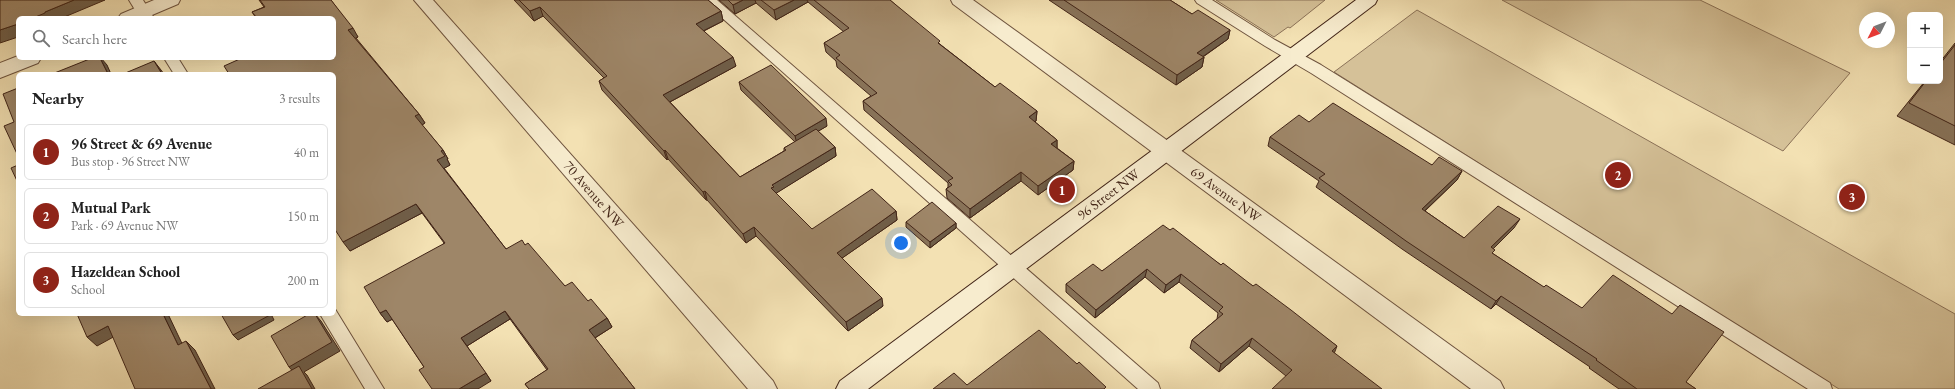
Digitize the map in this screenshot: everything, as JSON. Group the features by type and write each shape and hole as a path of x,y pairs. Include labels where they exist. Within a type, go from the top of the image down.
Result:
{"street":[{"path":"139,12 171,0"},
{"name":"70 Avenue NW","path":"423,0 764,389"},
{"name":"69 Avenue NW","path":"960,0 1492,389"},
{"name":"96 Street NW","path":"850,389 1166,150 1368,0"},
{"path":"0,71 26,60"}],"lane":[{"path":"709,0 1151,389"},
{"path":"1202,0 1337,82 1823,389"},
{"path":"173,60 180,72"},
{"path":"330,316 375,389"}],"shaded area":[{"path":"1216,0 1325,0 1290,28 1288,27 1274,37"},
{"path":"1502,0 1700,0 1850,73 1783,151"},
{"path":"1417,10 1955,314 1955,389 1839,389 1334,72"}],"building":[{"path":"0,0 74,0 38,16 16,16 16,25 0,30"},
{"path":"260,0 331,0 353,28 348,30 419,114 415,116 443,150 441,151 445,156 437,160 506,249 522,240 525,245 528,243 565,286 572,282 588,301 591,299 607,318 589,330 635,389 529,389 525,384 548,369 505,311 461,338 486,373 459,389 432,389 419,370 424,367 386,310 380,313 364,287 445,243 416,204 343,242 336,231 336,72 228,72 224,66 238,60 336,60 336,16 255,16 252,12 265,7"},
{"path":"519,0 708,0 721,11 696,24 733,57 663,95 740,177 786,150 784,148 816,129 835,147 772,185 774,187 771,188 812,229 872,189 896,211 837,253 882,298 846,322 754,227 743,234 705,191 703,192 599,81 607,76 540,7 530,11"},
{"path":"728,0 743,0 733,5"},
{"path":"761,0 794,0 774,10"},
{"path":"814,0 890,0 940,41 938,43 995,87 1000,83 1037,111 1029,117 1057,140 1051,144 1074,161 1038,186 1021,172 970,209 946,189 952,185 948,181 953,178 863,101 877,93 836,58 840,55 824,43 849,28"},
{"path":"1064,0 1170,0 1192,14 1198,10 1230,30 1197,53 1204,57 1177,75"},
{"path":"1955,45 1955,126 1909,103 1924,84 1943,84 1943,60"},
{"path":"87,60 101,60 107,72 57,72"},
{"path":"154,61 161,72 128,72"},
{"path":"771,65 826,118 795,136 739,82"},
{"path":"16,89 16,152 4,126 14,122 3,94"},
{"path":"1333,103 1432,165 1439,157 1462,171 1422,209 1464,238 1498,206 1520,219 1491,247 1495,250 1492,253 1544,287 1546,285 1582,308 1613,275 1672,314 1680,305 1724,332 1686,382 1696,389 1637,389 1596,360 1597,359 1501,296 1496,301 1406,241 1319,178 1325,174 1270,137 1299,115 1309,122"},
{"path":"16,166 16,179 11,168"},
{"path":"932,202 956,223 930,242 906,222"},
{"path":"1163,225 1170,230 1173,228 1221,265 1223,263 1253,286 1256,284 1291,310 1337,346 1332,351 1382,389 1272,389 1292,370 1252,338 1221,364 1192,340 1223,314 1219,311 1223,307 1181,274 1166,285 1147,269 1096,310 1066,284 1093,264 1102,271"},
{"path":"78,316 164,316 178,345 186,341 211,389 135,389 108,326 87,337"},
{"path":"222,316 268,316 233,335"},
{"path":"306,316 316,316 332,342 289,367 271,336"},
{"path":"1039,330 1077,364 1079,362 1106,387 1104,389 933,389 954,373 967,385"},
{"path":"299,366 312,389 258,389"}],"place":[{"name":"Mutual Park","path":"1618,175"},
{"name":"96 Street & 69 Avenue","path":"1062,190"},
{"name":"Hazeldean School","path":"1852,197"}]}
